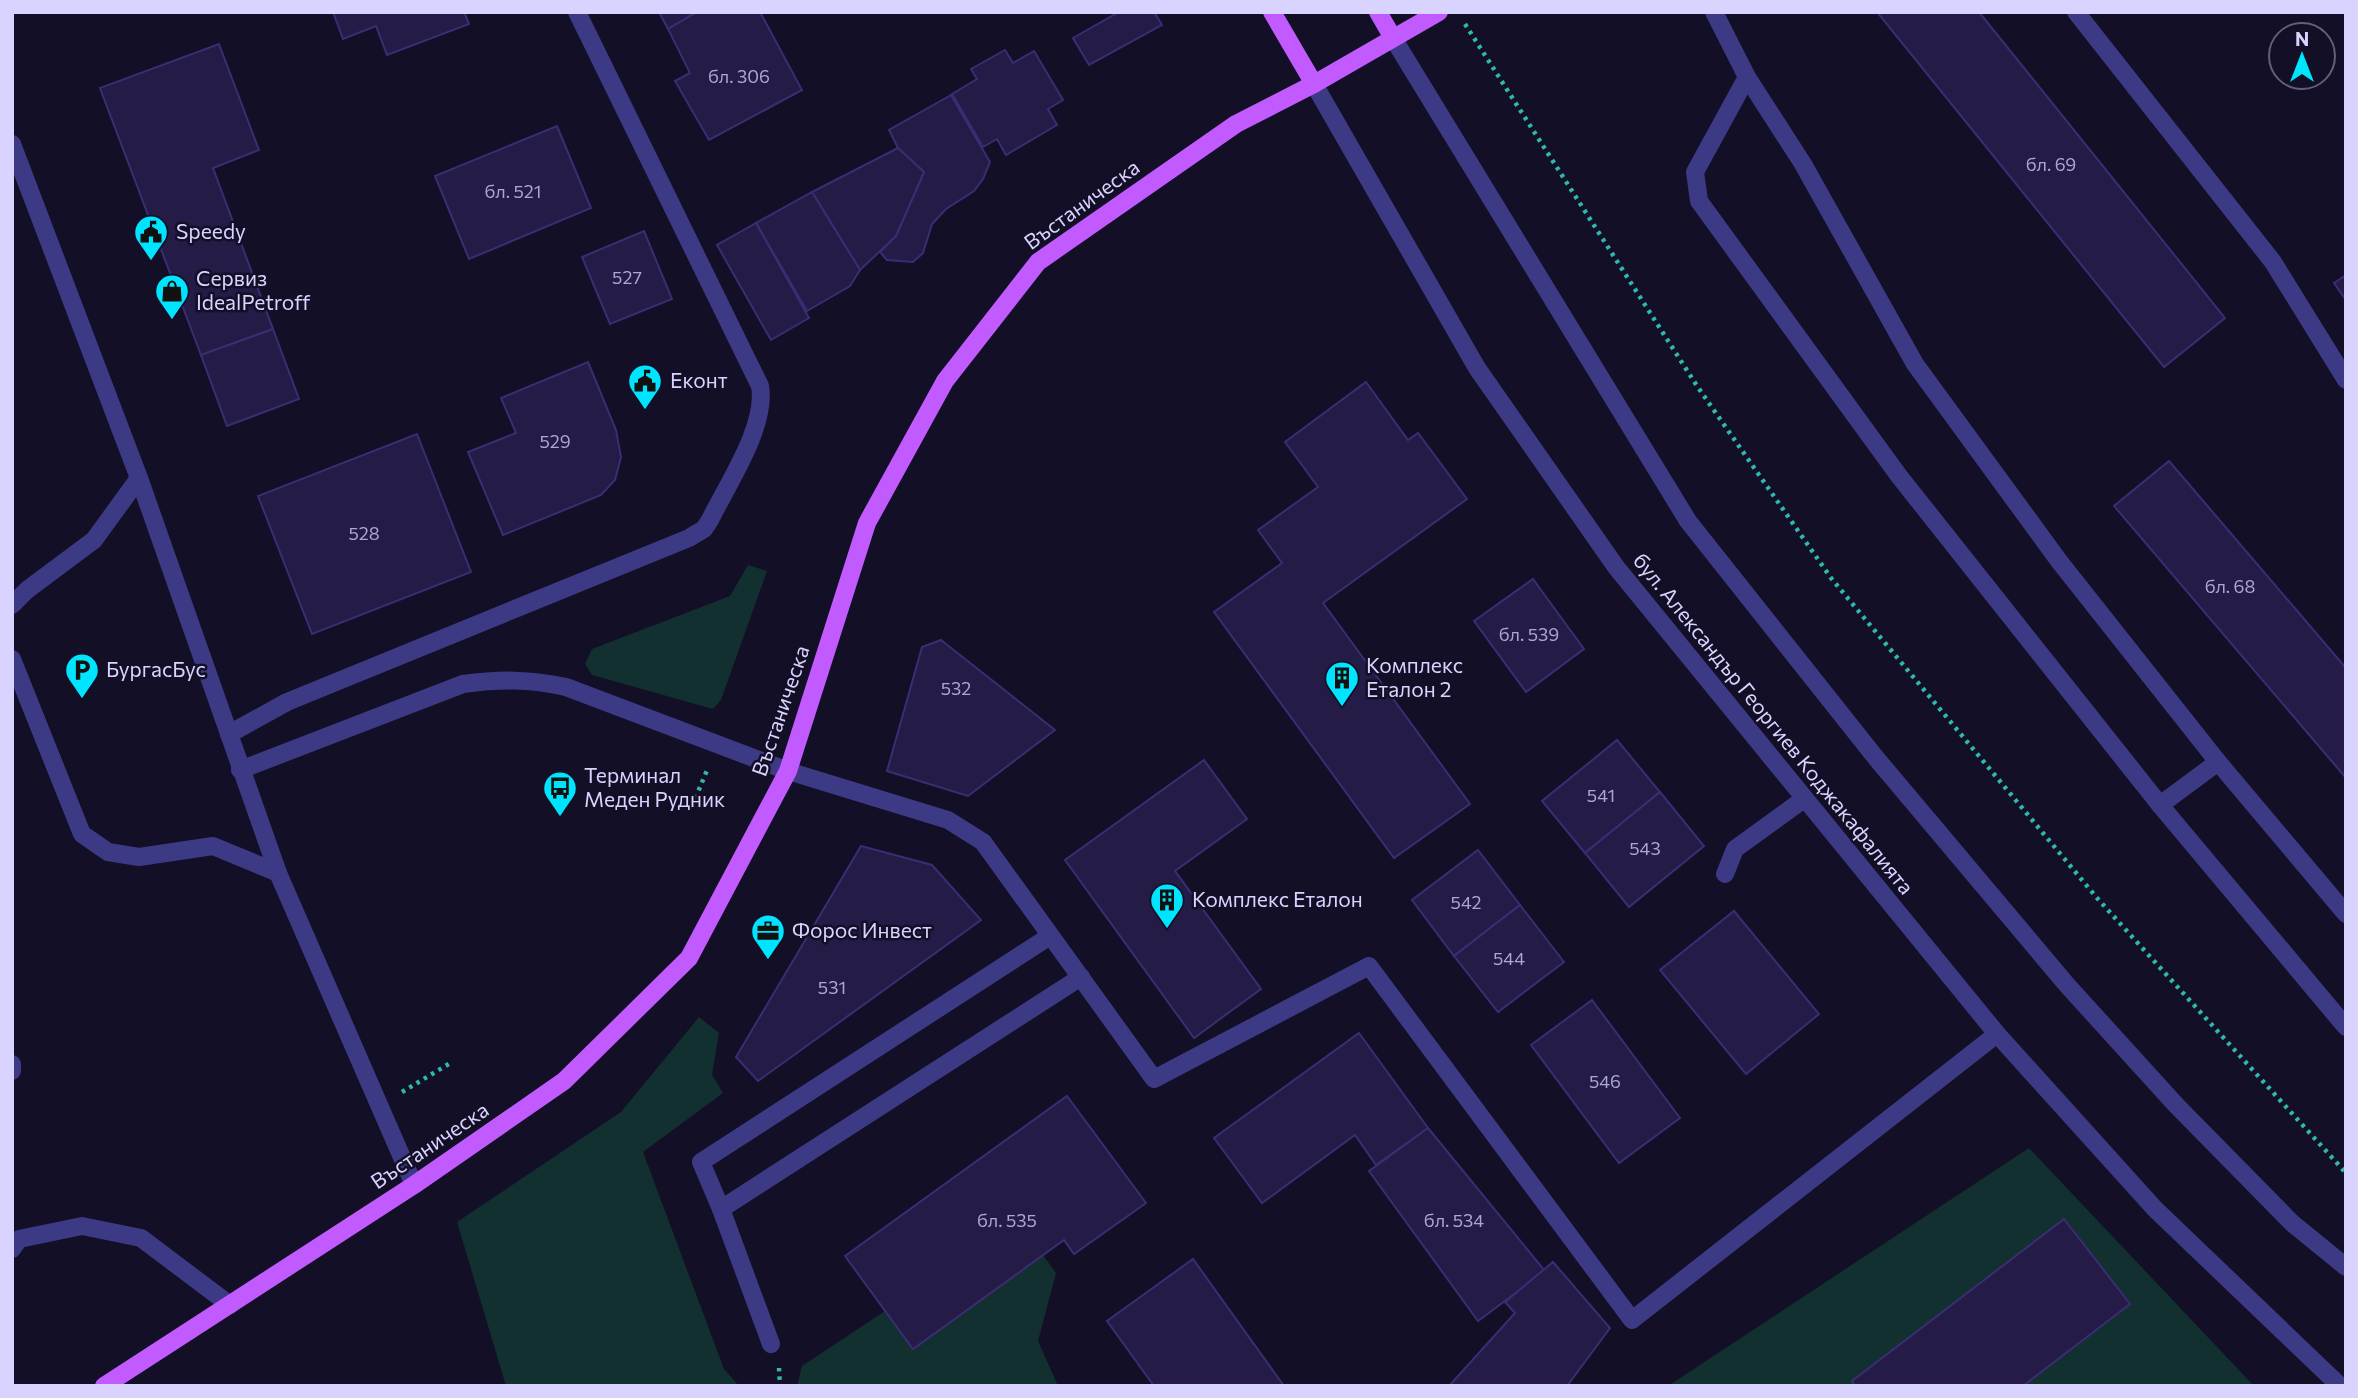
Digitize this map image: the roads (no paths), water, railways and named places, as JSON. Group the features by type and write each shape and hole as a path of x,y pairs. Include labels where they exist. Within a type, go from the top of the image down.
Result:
{"main road":[{"name":"бул. Александър Георгиев Коджакафалията","path":"1272,12 1314,84"},
{"path":"1378,12 1393,38"},
{"name":"Въстаническа","path":"104,1386 414,1185 564,1081 689,958 788,771 867,523 945,381 1038,262 1236,124 1314,84 1439,12"}],"street":[{"path":"229,734 287,702 689,538 704,529 710,520 758,421 762,402 760,386 577,12"},
{"path":"1714,12 1746,77 1803,163 1915,364 2059,561 2218,762 2346,914"},
{"path":"2076,12 2273,262 2346,380"},
{"path":"1393,38 1688,521 1876,758 2067,985 2176,1105 2272,1203 2346,1267"},
{"path":"1746,77 1695,172 1699,201 1899,476 2160,805 2346,1027"},
{"name":"бул. Александър Георгиев Коджакафалията","path":"1314,84 1477,368 1616,567 1997,1034 2155,1209 2340,1386"},
{"path":"12,144 139,478 278,873 414,1185"},
{"path":"12,606 27,590 94,540 139,478"},
{"path":"12,659 82,834 108,852 139,857 213,846 278,873"},
{"path":"240,770 463,684 500,679 534,680 566,687 788,771 948,820 984,842 1154,1079 1369,966 1632,1320 1997,1034"},
{"path":"2160,805 2218,762"},
{"path":"1725,874 1735,849 1804,799"},
{"path":"771,1343 701,1162 1051,936"},
{"path":"721,1209 1080,977"},
{"path":"12,1064 12,1071"},
{"path":"12,1249 19,1239 82,1226 141,1238 230,1305"}],"place":[{"name":"Speedy","path":"151,262"},
{"name":"Сервиз IdealPetroff","path":"172,321"},
{"name":"Еконт","path":"645,411"},
{"name":"БургасБус","path":"82,700"},
{"name":"Комплекс Еталон 2","path":"1342,708"},
{"name":"Терминал Меден Рудник","path":"560,818"},
{"name":"Комплекс Еталон","path":"1167,930"},
{"name":"Форос Инвест","path":"768,961"}]}
